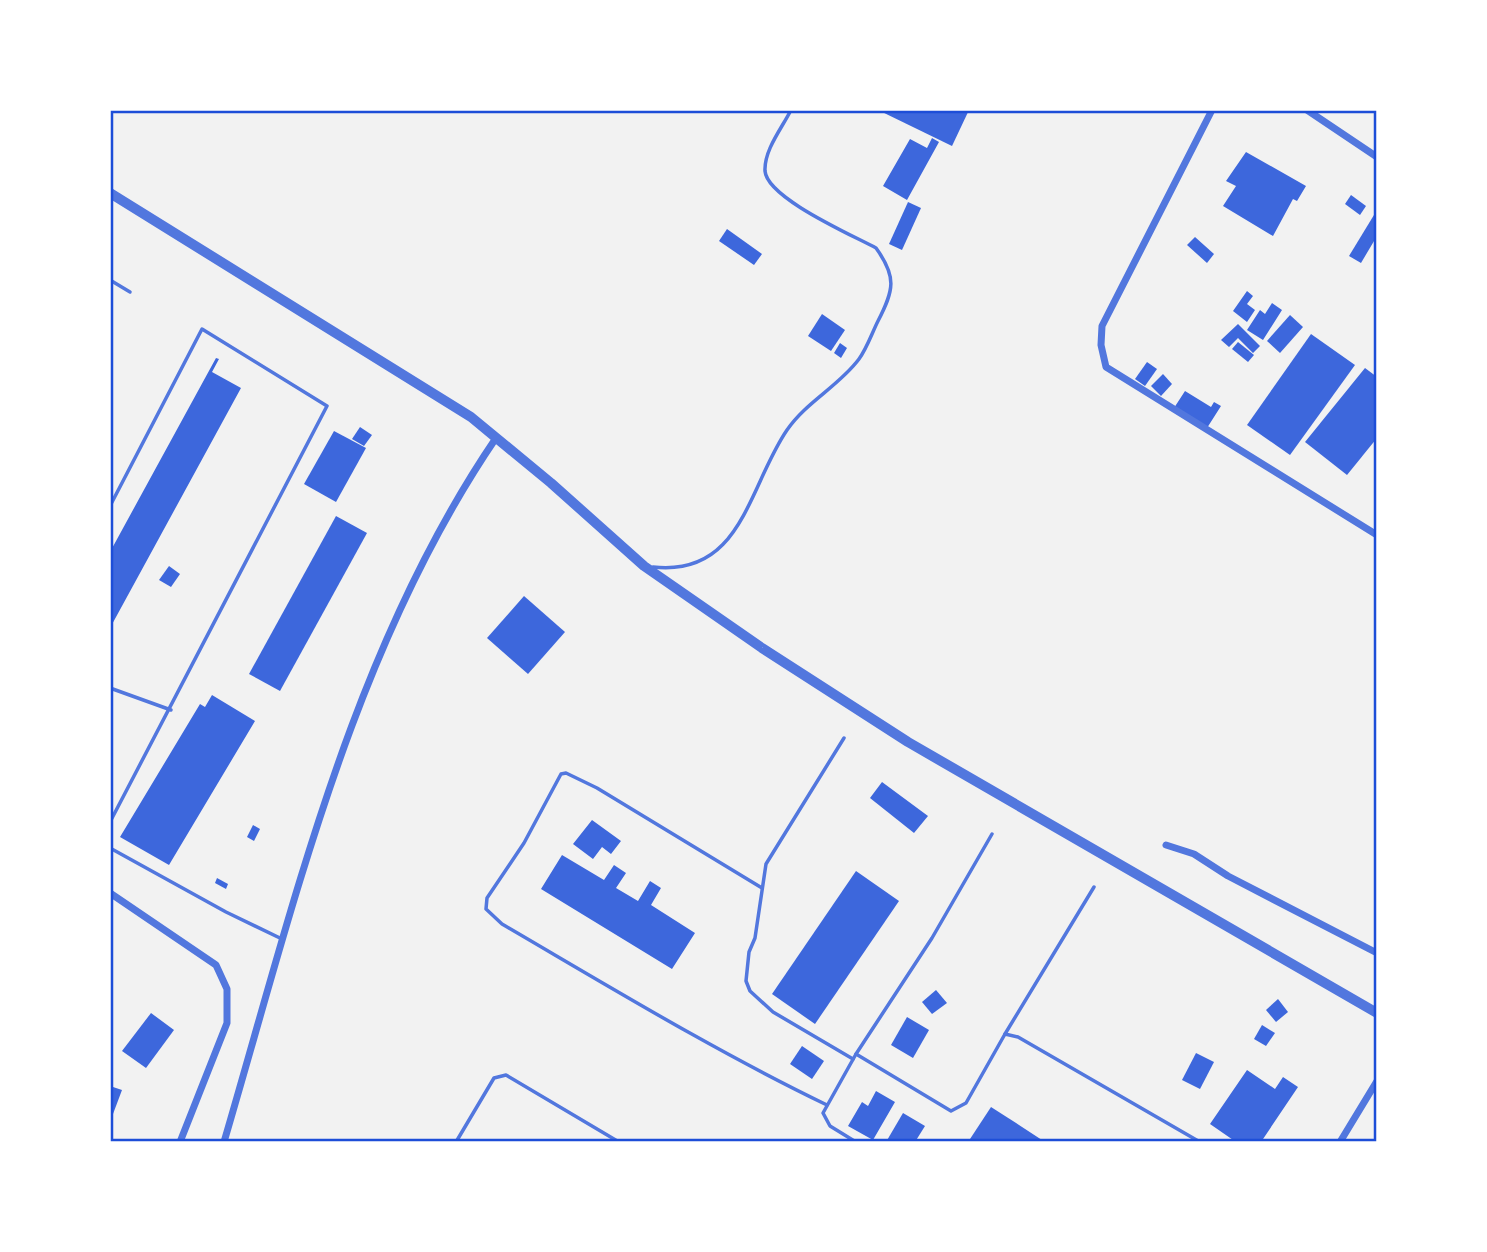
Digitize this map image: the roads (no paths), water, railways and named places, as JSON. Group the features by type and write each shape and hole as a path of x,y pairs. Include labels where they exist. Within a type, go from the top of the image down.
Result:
{"street":[{"path":"1212,110 1102,327 1101,345 1106,368 1377,535"},
{"path":"1307,110 1377,157"},
{"path":"110,193 471,417 644,566 762,648 908,742 1377,1013"},
{"path":"224,1142 318,821 370,681 416,573 460,491 496,438"},
{"path":"1166,845 1194,854 1228,876 1377,953"},
{"path":"110,893 216,965 227,989 227,1023 180,1142"},
{"path":"1340,1142 1377,1081"}],"lane":[{"path":"644,566 676,570 696,564 714,553 729,537 752,504 769,461 788,429 859,358 889,299 892,281 885,261 876,248 775,191 765,173 768,153 791,110"},
{"path":"110,280 130,292"},
{"path":"110,506 202,330 327,406 171,710 110,822"},
{"path":"110,688 171,710"},
{"path":"844,738 778,840 766,864 755,938 749,952 746,981 750,992 802,1031 855,1057 951,1111 966,1103 1094,887"},
{"path":"762,888 597,788 566,773 561,774 524,843 487,898 486,909 502,924 649,1011 744,1065 827,1105"},
{"path":"856,1142 830,1126 823,1114 855,1057 932,938 992,834"},
{"path":"110,848 226,912 284,940"},
{"path":"1005,1034 1018,1037 1200,1142"},
{"path":"456,1142 494,1078 506,1075 619,1142"}]}
